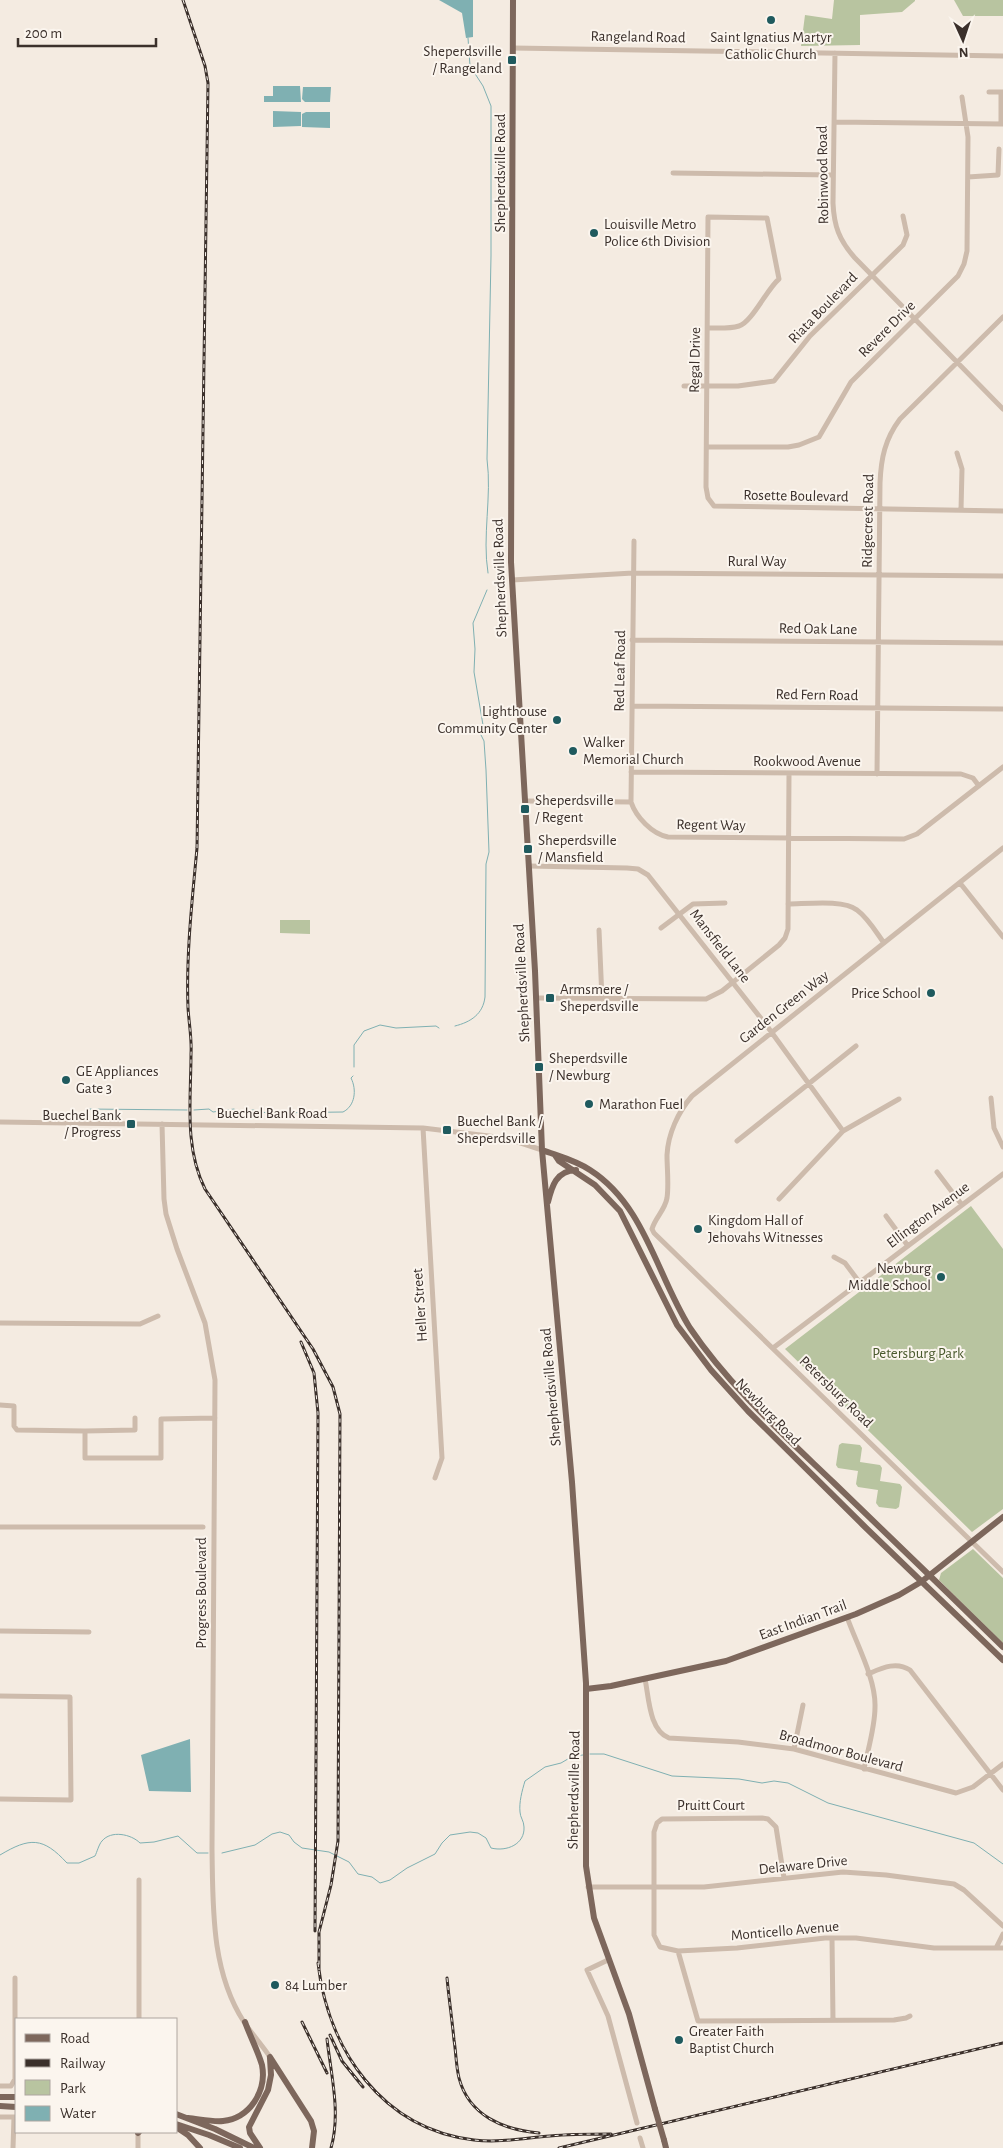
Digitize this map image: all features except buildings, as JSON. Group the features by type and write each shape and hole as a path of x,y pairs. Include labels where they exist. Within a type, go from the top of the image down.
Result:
{"main road":[{"name":"Shepherdsville Road","path":"513,0 510,502 512,580 536,998 542,1150 572,1482 586,1689 586,1851 588,1887 594,1918 632,2023 666,2148"},
{"name":"Newburg Road","path":"542,1150 555,1155 561,1155 588,1168 616,1191 633,1215 683,1315 712,1357 796,1447 1003,1647"},
{"name":"Newburg Road","path":"555,1155 559,1160 576,1170 606,1194 620,1211 676,1323 711,1370 748,1411 1003,1660"},
{"path":"547,1208 556,1178 564,1173 576,1170"},
{"name":"East Indian Trail","path":"586,1689 611,1686 726,1661 847,1617 899,1595 921,1582 1003,1517"},
{"path":"188,2118 214,2121 228,2120 244,2113 258,2096 263,2078 262,2066 245,2022"},
{"path":"260,2148 250,2133 249,2127 268,2090 271,2075 270,2056"},
{"path":"270,2056 311,2121 314,2131 312,2148"},
{"path":"0,2097 15,2097"},
{"path":"0,2106 15,2107"},
{"path":"178,2115 254,2148"},
{"path":"178,2126 203,2132 240,2148"},
{"path":"178,2127 200,2148"}],"street":[{"name":"Rangeland Road","path":"513,48 1003,56"},
{"name":"Robinwood Road","path":"836,54 834,122 834,220 836,231 845,247 872,276 1002,406"},
{"path":"834,122 1002,124 1002,92 988,92"},
{"name":"Revere Drive","path":"706,447 788,447 815,440 819,437 851,382 954,280 964,264 967,251 967,124 962,96"},
{"path":"968,177 998,175 999,149"},
{"path":"673,173 834,175"},
{"name":"Riata Boulevard","path":"684,386 738,386 774,381 810,336 904,242 907,229 903,216"},
{"name":"Regal Drive","path":"708,328 734,327 746,323 772,285 779,279 767,218 708,217 706,486 710,503"},
{"name":"Ridgecrest Road","path":"877,774 882,459 890,433 900,419 1003,316"},
{"path":"957,453 962,469 961,510"},
{"name":"Rosette Boulevard","path":"710,503 714,506 726,508 1003,511"},
{"name":"Red Leaf Road","path":"631,802 634,541"},
{"name":"Rural Way","path":"512,580 633,573 1003,576"},
{"name":"Red Oak Lane","path":"632,640 1003,643"},
{"name":"Red Fern Road","path":"632,706 1003,709"},
{"path":"979,786 1003,767"},
{"name":"Rookwood Avenue","path":"631,772 961,774 973,778 979,786"},
{"path":"536,998 706,999 715,996 734,982 779,945 785,938 788,928 790,774"},
{"name":"Regent Way","path":"631,802 648,827 664,836 898,839 913,836 979,786"},
{"path":"525,801 631,802"},
{"name":"Garden Green Way","path":"652,1229 666,1204 668,1144 681,1110 699,1090 1003,848"},
{"name":"Mansfield Lane","path":"529,866 638,869 650,878 734,982 843,1131"},
{"path":"960,883 1003,937"},
{"path":"661,928 696,903 726,903"},
{"path":"788,904 840,904 853,907 862,914 884,943"},
{"path":"599,930 602,998"},
{"path":"737,1141 856,1046"},
{"path":"991,1098 994,1128 1003,1147"},
{"path":"778,1199 843,1131 899,1099"},
{"name":"Buechel Bank Road","path":"0,1122 423,1128 504,1138 542,1150"},
{"name":"Progress Boulevard","path":"162,1124 166,1214 176,1249 200,1304 210,1342 215,1380 214,1918 221,1967 231,1994 245,2022 270,2056"},
{"name":"Heller Street","path":"423,1128 442,1458 436,1478"},
{"path":"937,1172 962,1205"},
{"name":"Ellington Avenue","path":"773,1348 1003,1174"},
{"path":"886,1216 908,1246"},
{"name":"Petersburg Road","path":"652,1229 1003,1572"},
{"path":"834,1257 845,1263 860,1283"},
{"path":"0,1323 140,1324 158,1316"},
{"path":"0,1405 14,1406 14,1426 19,1430 134,1430 135,1418"},
{"path":"85,1431 85,1458 161,1458 161,1419 215,1418"},
{"path":"0,1527 203,1528"},
{"path":"847,1617 874,1692 875,1708 864,1769"},
{"path":"0,1631 89,1632"},
{"path":"868,1674 893,1665 903,1666 910,1670 1003,1790"},
{"name":"Broadmoor Boulevard","path":"645,1679 656,1726 664,1736 669,1738 738,1742 794,1749 956,1793 973,1787 1003,1764"},
{"path":"0,1696 70,1697 71,1800 0,1799"},
{"path":"794,1749 803,1705"},
{"name":"Pruitt Court","path":"654,1887 654,1832 657,1823 665,1818 768,1819 776,1827 784,1878"},
{"name":"Delaware Drive","path":"588,1887 734,1885 843,1872 866,1873 951,1884 964,1890 1003,1926"},
{"path":"139,1880 139,2018"},
{"name":"Monticello Avenue","path":"654,1887 654,1938 663,1949 678,1951 737,1948 832,1938 856,1938 934,1948 1003,1948"},
{"path":"996,1948 1003,1934"},
{"path":"832,1938 832,2020"},
{"path":"678,1951 698,2021 902,2020 910,2016"},
{"path":"608,1960 587,1970 608,2016 637,2123"},
{"path":"0,2086 11,2086 15,2079 14,1978"},
{"path":"0,2117 15,2117 13,2148"},
{"path":"138,2133 138,2148"},
{"path":"640,2138 643,2148"}],"green space":[{"path":"834,0 915,1 902,12 860,15 860,45 801,46 805,15 832,19"},
{"path":"954,0 1003,0 1003,16 963,16"},
{"path":"280,920 310,920 310,934 280,933"},
{"name":"Petersburg Park","path":"971,1206 1003,1249 1003,1509 972,1532 785,1349"},
{"path":"842,1443 860,1445 862,1448 860,1462 880,1465 882,1468 880,1481 900,1484 902,1487 899,1507 896,1509 879,1507 876,1503 878,1490 858,1487 856,1484 858,1471 838,1468 836,1465 839,1445"},
{"path":"973,1549 1003,1578 1003,1643 939,1580 941,1573"}],"water":[{"path":"439,0 473,0 473,37 466,38 462,13"},
{"path":"273,86 300,86 301,102 264,102 264,96 273,96"},
{"path":"303,87 331,87 330,102 305,102 302,99"},
{"path":"273,111 301,112 301,126 273,127"},
{"path":"306,112 330,112 330,128 302,127 302,114"},
{"path":"190,1739 191,1792 149,1791 141,1755"}],"waterway":[{"path":"468,38 470,66 483,86 491,106 491,256 486,545 488,573"},
{"path":"455,1026 471,1020 479,1013 485,997 486,864 489,852 484,741 480,733 483,725 474,672 473,623 487,590"},
{"path":"354,1067 354,1045 364,1031 380,1025 396,1028 436,1026 439,1028"},
{"path":"194,1110 209,1109 213,1112 234,1109 239,1112 253,1110 267,1113 343,1112 350,1106 354,1097 351,1078 353,1076"},
{"path":"86,1109 187,1110"},
{"path":"590,1754 604,1754 672,1776 739,1779 762,1783 774,1781 788,1783 828,1803 974,1843 1003,1864"},
{"path":"222,1853 255,1845 272,1834 280,1832 289,1835 302,1848 329,1852 349,1862 358,1874 372,1877 380,1883 390,1880 407,1868 435,1854 450,1835 470,1832 478,1833 486,1838 491,1848 509,1848 518,1842 524,1833 520,1808 525,1781 545,1767 561,1763 573,1756 583,1755"},
{"path":"0,1855 20,1845 36,1842 51,1848 67,1863 79,1863 95,1856 102,1841 110,1835 116,1834 132,1837 140,1843 154,1842 178,1836 197,1853 208,1853"}],"railway":[{"path":"183,0 205,66 208,83 197,848 188,968 188,1008 191,1037 191,1140 198,1173 205,1189 313,1349 333,1387 340,1414 338,1841 331,1885 319,1932 319,1970"},
{"path":"301,1342 314,1373 318,1413 315,1931"},
{"path":"318,1963 324,1995 334,2026 347,2054 365,2080 387,2102 412,2120 441,2133 484,2141 611,2134"},
{"path":"447,1978 457,2069 464,2091 479,2111 490,2119 513,2128 539,2133"},
{"path":"302,2022 327,2073"},
{"path":"330,2035 342,2061 363,2087"},
{"path":"327,2039 335,2108 334,2135 331,2148"},
{"path":"559,2148 1003,2043"}],"place":[{"name":"Saint Ignatius Martyr Catholic Church","path":"771,20"},
{"name":"Sheperdsville / Rangeland","path":"512,60"},
{"name":"Louisville Metro Police 6th Division","path":"594,233"},
{"name":"Lighthouse Community Center","path":"557,720"},
{"name":"Walker Memorial Church","path":"573,751"},
{"name":"Sheperdsville / Regent","path":"525,809"},
{"name":"Sheperdsville / Mansfield","path":"528,849"},
{"name":"Price School","path":"931,993"},
{"name":"Armsmere / Sheperdsville","path":"550,998"},
{"name":"Sheperdsville / Newburg","path":"539,1067"},
{"name":"GE Appliances Gate 3","path":"66,1080"},
{"name":"Marathon Fuel","path":"589,1104"},
{"name":"Buechel Bank / Progress","path":"131,1124"},
{"name":"Buechel Bank / Sheperdsville","path":"447,1130"},
{"name":"Kingdom Hall of Jehovahs Witnesses","path":"698,1229"},
{"name":"Newburg Middle School","path":"941,1277"},
{"name":"84 Lumber","path":"275,1985"},
{"name":"Greater Faith Baptist Church","path":"679,2040"}]}
